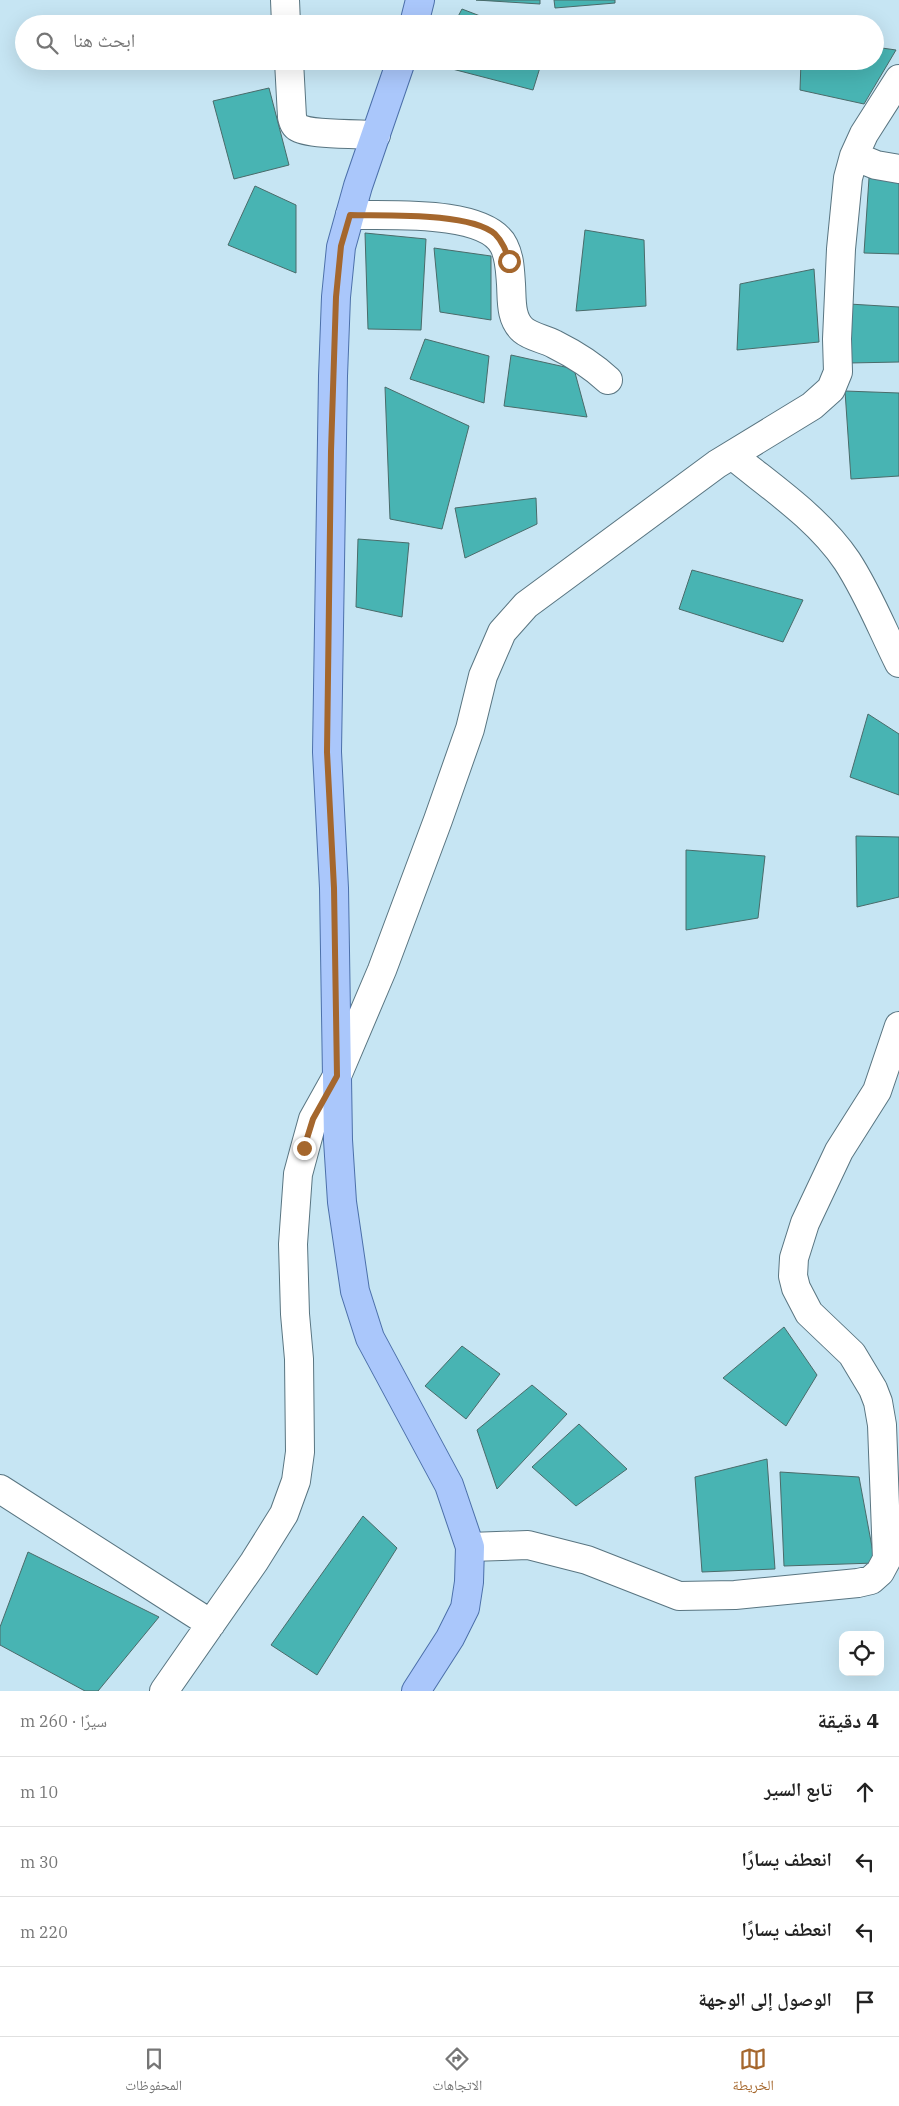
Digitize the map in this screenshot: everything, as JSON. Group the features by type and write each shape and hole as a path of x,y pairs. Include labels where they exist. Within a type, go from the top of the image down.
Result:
{"main road":[{"path":"416,15 420,0"},
{"path":"399,70 358,186 341,246 336,297 331,451 327,752 334,888 337,1076 342,1202 355,1291 370,1338 449,1485 470,1547 465,1608 450,1638 416,1691"}],"street":[{"path":"285,0 286,15"},
{"path":"289,70 292,117 299,129 376,135"},
{"path":"164,1691 254,1562 284,1514 296,1481 300,1452 299,1359 295,1314 293,1244 298,1174 313,1119 337,1076 382,970 438,820 470,729 484,676 502,632 526,606 732,455 812,406 831,389 836,380 841,249 848,178 854,156 864,134 899,79"},
{"path":"854,156 876,165 899,169"},
{"path":"350,215 446,218 467,222 494,233 504,246 509,261 512,306 516,321 523,331 553,343 582,359 608,380"},
{"path":"732,455 817,525 846,560 875,612 899,664"},
{"path":"470,1547 528,1545 587,1560 678,1596 735,1595 840,1585 871,1580 880,1572 887,1559 882,1425 878,1402 873,1389 852,1354 809,1313 792,1276 794,1258 805,1223 839,1151 877,1091 899,1027"},
{"path":"0,1489 211,1624"}],"building":[{"path":"476,0 540,0 540,4"},
{"path":"554,0 615,0 615,3 555,8"},
{"path":"462,9 478,15 459,15"},
{"path":"884,48 896,50 864,104 800,90 801,70 884,70"},
{"path":"456,70 539,70 533,90"},
{"path":"269,88 289,165 234,179 213,101"},
{"path":"869,178 899,178 899,254 864,253"},
{"path":"255,186 296,205 296,273 228,245"},
{"path":"585,230 644,240 646,306 576,311"},
{"path":"365,233 426,239 421,330 368,329"},
{"path":"434,248 491,256 491,320 440,312"},
{"path":"814,269 819,342 737,350 740,284"},
{"path":"849,304 899,307 899,362 849,363"},
{"path":"425,339 489,356 484,403 410,379"},
{"path":"511,355 574,369 587,417 504,406"},
{"path":"385,387 469,426 442,529 390,519"},
{"path":"845,391 899,393 899,476 851,479"},
{"path":"536,498 537,524 465,558 455,508"},
{"path":"358,539 409,543 402,617 356,607"},
{"path":"692,570 803,600 783,642 679,609"},
{"path":"868,714 899,734 899,795 850,777"},
{"path":"856,836 899,837 899,897 857,907"},
{"path":"686,850 765,856 758,918 686,930"},
{"path":"784,1327 817,1375 786,1426 723,1378"},
{"path":"462,1346 500,1374 466,1419 425,1386"},
{"path":"532,1385 567,1414 497,1489 477,1430"},
{"path":"579,1424 627,1469 576,1506 532,1467"},
{"path":"767,1459 775,1569 702,1572 695,1477"},
{"path":"780,1472 859,1477 875,1563 784,1566"},
{"path":"363,1516 397,1548 317,1675 271,1645"},
{"path":"28,1552 159,1617 98,1691 85,1691 0,1645 0,1627"}],"route":[{"path":"304,1148 313,1119 337,1076 334,888 327,752 333,376 336,297 341,246 350,215 446,218 467,222 494,233 504,246 509,261"}]}
